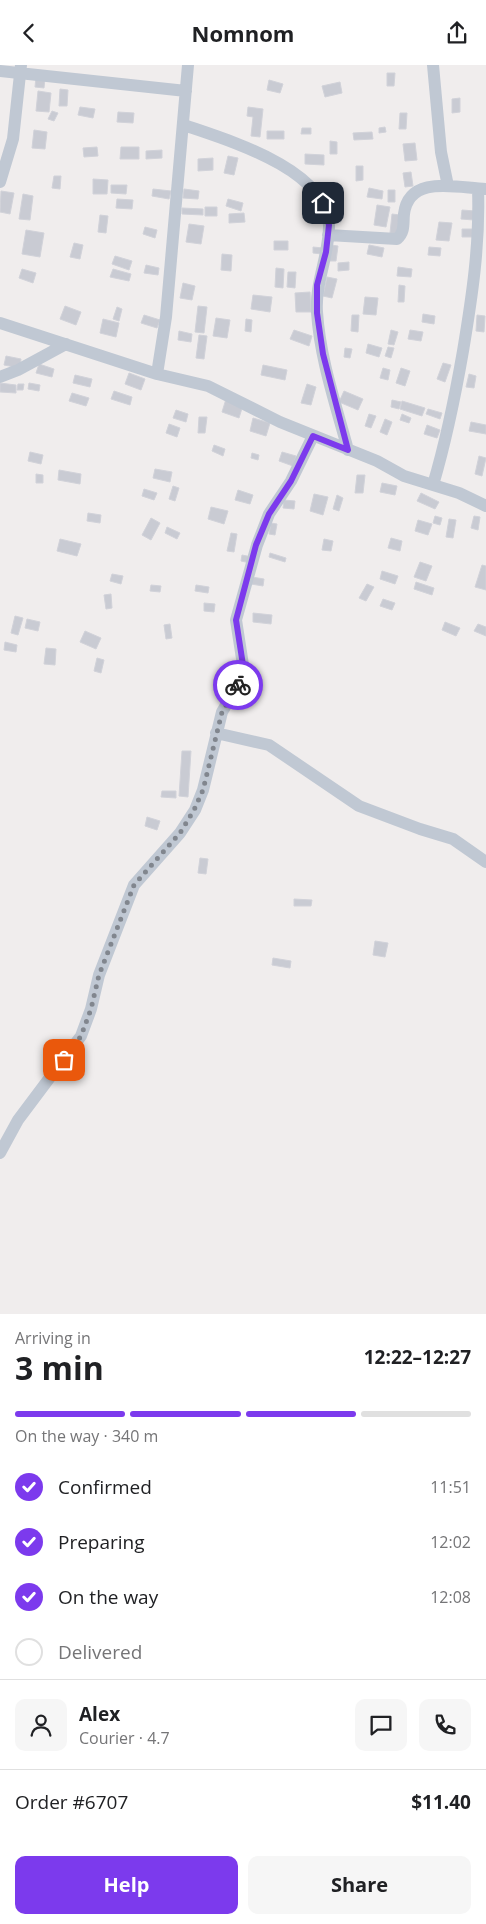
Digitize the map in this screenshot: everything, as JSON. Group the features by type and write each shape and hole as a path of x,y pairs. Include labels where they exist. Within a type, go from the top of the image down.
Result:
{"street":[{"path":"157,374 167,308 188,65"},
{"path":"433,65 441,153 448,186"},
{"path":"0,71 20,70 186,91"},
{"path":"0,182 13,139 20,70"},
{"path":"184,125 226,139 281,165 306,181 323,203 329,225 326,252 317,285 317,313 323,354 348,450"},
{"path":"328,235 397,239 402,235 405,205 420,188 448,186 482,189 479,237 481,274 451,417 433,485"},
{"path":"0,323 157,374 208,386 313,436 377,461 404,476 459,493 486,506"},
{"path":"0,377 18,370 66,344"},
{"path":"0,1153 18,1120 81,1036 91,1009 99,975 126,901 134,885 180,833 203,790 222,712 237,686 243,665 236,620 256,545 269,514 291,481 313,436"},
{"path":"216,733 269,745 359,806 453,839 486,862"}],"building":[{"path":"387,73 395,73 394,86 387,86"},
{"path":"36,77 45,78 44,88 35,87"},
{"path":"269,80 283,84 280,93 267,90"},
{"path":"340,82 342,93 325,97 322,86"},
{"path":"60,89 68,90 67,106 59,106"},
{"path":"38,91 51,93 49,112 36,111"},
{"path":"460,98 460,112 452,113 452,99"},
{"path":"80,107 95,109 93,118 78,115"},
{"path":"248,107 263,109 260,137 251,136 253,117 247,116"},
{"path":"52,111 58,113 54,121 48,119"},
{"path":"118,112 134,113 133,123 117,122"},
{"path":"400,113 407,113 406,129 399,129"},
{"path":"385,127 386,132 379,133 379,128"},
{"path":"302,128 311,128 311,134 301,134"},
{"path":"34,130 47,132 45,149 32,148"},
{"path":"267,131 284,131 284,139 267,139"},
{"path":"372,132 373,139 354,140 353,133"},
{"path":"330,141 337,142 337,154 330,154"},
{"path":"415,143 417,160 405,161 403,144"},
{"path":"97,147 98,156 84,157 83,148"},
{"path":"121,147 139,147 139,159 120,159"},
{"path":"162,150 162,158 146,159 146,151"},
{"path":"305,154 324,155 324,165 305,164"},
{"path":"228,156 238,158 234,175 224,173"},
{"path":"213,158 213,170 198,171 198,159"},
{"path":"356,166 363,166 363,180 356,181"},
{"path":"411,172 413,186 405,187 403,173"},
{"path":"54,176 61,176 60,189 52,188"},
{"path":"93,179 108,180 107,194 93,194"},
{"path":"111,185 127,185 126,194 111,193"},
{"path":"369,188 383,191 382,199 367,197"},
{"path":"153,189 171,191 169,199 152,196"},
{"path":"184,189 199,191 198,199 183,198"},
{"path":"388,190 395,190 395,202 388,202"},
{"path":"1,191 14,193 10,214 0,212"},
{"path":"23,194 33,196 30,220 19,219"},
{"path":"117,199 133,200 132,209 116,208"},
{"path":"228,199 243,203 241,211 226,206"},
{"path":"334,204 342,204 341,222 333,222"},
{"path":"377,205 390,207 386,227 374,225"},
{"path":"205,207 217,207 217,216 205,216"},
{"path":"182,208 203,209 203,215 182,214"},
{"path":"462,210 475,211 474,220 461,219"},
{"path":"244,213 245,222 229,223 229,214"},
{"path":"392,214 400,215 398,234 390,233"},
{"path":"100,215 108,216 106,233 98,232"},
{"path":"439,222 452,223 449,241 436,240"},
{"path":"189,224 204,226 201,244 186,242"},
{"path":"145,227 157,230 155,238 143,234"},
{"path":"462,229 477,229 477,237 462,237"},
{"path":"26,230 44,233 40,257 22,254"},
{"path":"274,241 288,241 288,250 274,250"},
{"path":"74,243 83,245 80,259 70,257"},
{"path":"331,245 338,246 336,261 329,261"},
{"path":"369,245 384,248 382,257 367,254"},
{"path":"313,247 323,248 322,254 313,253"},
{"path":"429,247 441,248 440,256 428,255"},
{"path":"222,254 232,255 231,271 221,270"},
{"path":"115,256 132,261 129,270 112,264"},
{"path":"349,262 349,270 338,271 338,263"},
{"path":"146,265 159,268 158,275 144,273"},
{"path":"398,267 412,269 411,277 397,276"},
{"path":"276,268 284,269 283,288 275,287"},
{"path":"22,269 36,273 33,283 19,278"},
{"path":"113,269 131,274 129,281 110,277"},
{"path":"288,272 296,272 295,288 287,287"},
{"path":"327,277 337,279 332,298 323,296"},
{"path":"183,283 195,286 192,300 180,298"},
{"path":"399,285 405,286 404,302 398,302"},
{"path":"310,292 311,312 296,312 295,293"},
{"path":"253,295 272,297 270,312 251,309"},
{"path":"365,297 378,298 376,315 363,314"},
{"path":"65,306 81,312 76,325 60,319"},
{"path":"198,306 207,307 204,333 195,332"},
{"path":"117,307 122,309 119,321 113,319"},
{"path":"423,314 435,316 434,324 422,322"},
{"path":"144,315 160,320 157,328 141,323"},
{"path":"352,315 359,315 358,332 351,331"},
{"path":"477,315 485,316 484,332 476,331"},
{"path":"216,318 230,320 227,338 213,336"},
{"path":"103,319 119,323 116,337 100,333"},
{"path":"246,319 252,320 251,332 245,331"},
{"path":"294,330 312,336 309,346 290,339"},
{"path":"391,330 398,332 394,345 388,344"},
{"path":"410,330 423,332 421,341 408,339"},
{"path":"179,331 192,334 191,342 178,340"},
{"path":"199,335 207,336 204,359 196,358"},
{"path":"368,344 382,348 379,357 366,353"},
{"path":"388,347 394,348 391,358 385,356"},
{"path":"345,348 352,349 350,358 344,357"},
{"path":"6,356 21,359 20,368 4,365"},
{"path":"443,363 451,365 445,382 437,379"},
{"path":"39,364 54,369 52,377 36,373"},
{"path":"263,365 287,370 285,380 261,375"},
{"path":"383,368 390,370 388,380 380,378"},
{"path":"401,368 410,371 405,386 396,383"},
{"path":"129,373 145,379 141,390 125,384"},
{"path":"469,374 476,376 474,388 466,387"},
{"path":"75,375 92,379 90,387 73,383"},
{"path":"0,383 16,385 16,393 0,392"},
{"path":"29,383 40,385 39,391 28,389"},
{"path":"18,384 24,384 23,390 17,390"},
{"path":"307,384 316,387 311,405 301,403"},
{"path":"114,391 132,397 130,405 111,399"},
{"path":"344,391 363,399 358,410 339,402"},
{"path":"72,393 89,398 86,406 69,401"},
{"path":"226,399 243,405 239,418 222,412"},
{"path":"392,400 401,402 399,409 391,407"},
{"path":"402,401 425,408 422,416 400,409"},
{"path":"428,409 442,413 440,419 426,414"},
{"path":"176,410 188,414 186,422 173,418"},
{"path":"369,414 376,416 371,428 365,426"},
{"path":"402,414 411,418 409,423 400,420"},
{"path":"199,417 207,417 205,433 198,433"},
{"path":"253,418 270,423 266,436 250,431"},
{"path":"385,419 392,422 387,435 380,432"},
{"path":"471,422 486,425 486,434 469,431"},
{"path":"169,424 180,428 177,437 166,433"},
{"path":"427,425 440,430 437,438 424,434"},
{"path":"214,445 225,449 223,456 212,451"},
{"path":"30,452 43,455 41,464 28,461"},
{"path":"282,452 296,456 293,466 279,461"},
{"path":"252,453 259,455 258,460 251,458"},
{"path":"479,456 486,458 482,476 475,474"},
{"path":"155,469 172,472 170,482 153,478"},
{"path":"59,470 81,474 80,484 58,480"},
{"path":"36,474 43,475 43,483 36,483"},
{"path":"357,475 365,475 363,493 355,493"},
{"path":"382,483 397,486 395,495 380,492"},
{"path":"173,486 179,488 175,501 169,499"},
{"path":"144,489 157,493 154,500 142,496"},
{"path":"238,490 253,495 250,504 235,500"},
{"path":"421,493 439,502 435,509 417,501"},
{"path":"314,494 328,497 323,515 310,511"},
{"path":"337,495 343,498 339,511 333,509"},
{"path":"284,500 295,501 294,509 283,508"},
{"path":"211,507 228,511 224,524 208,519"},
{"path":"88,513 101,515 100,523 87,521"},
{"path":"435,516 442,518 440,525 433,523"},
{"path":"474,516 480,517 478,530 471,528"},
{"path":"151,518 160,523 151,540 142,535"},
{"path":"449,519 456,520 453,538 446,537"},
{"path":"418,520 432,524 428,535 415,531"},
{"path":"271,523 277,524 275,535 269,534"},
{"path":"167,527 180,533 177,539 165,533"},
{"path":"231,533 237,534 234,552 227,551"},
{"path":"391,538 402,541 400,551 388,548"},
{"path":"60,539 81,544 77,556 57,551"},
{"path":"324,539 333,541 331,551 322,550"},
{"path":"270,553 286,558 285,562 269,557"},
{"path":"242,555 252,557 250,563 241,561"},
{"path":"420,562 432,566 426,581 414,577"},
{"path":"482,565 486,566 486,590 475,587"},
{"path":"382,571 398,576 395,584 380,579"},
{"path":"112,574 123,576 121,584 110,581"},
{"path":"252,577 264,579 263,586 251,584"},
{"path":"416,582 434,588 432,595 414,589"},
{"path":"367,584 374,587 366,601 359,598"},
{"path":"151,585 161,586 160,592 150,591"},
{"path":"196,585 209,587 208,593 195,591"},
{"path":"111,594 112,608 106,609 104,595"},
{"path":"383,599 395,603 392,610 380,606"},
{"path":"204,603 215,604 214,612 204,611"},
{"path":"253,613 272,615 271,624 253,622"},
{"path":"15,616 23,618 18,635 11,633"},
{"path":"27,619 40,622 38,631 25,628"},
{"path":"445,622 460,628 456,636 442,630"},
{"path":"170,624 172,638 166,639 164,625"},
{"path":"478,624 486,627 486,636 474,631"},
{"path":"85,631 101,638 96,649 80,642"},
{"path":"5,642 17,645 16,652 4,650"},
{"path":"46,648 56,649 55,665 44,664"},
{"path":"97,658 104,660 101,673 94,671"},
{"path":"182,751 191,751 188,797 179,796"},
{"path":"162,791 176,791 176,798 161,797"},
{"path":"147,817 160,821 157,830 145,826"},
{"path":"200,858 208,859 206,874 198,873"},
{"path":"294,899 312,900 311,906 294,906"},
{"path":"375,941 388,943 385,957 373,955"},
{"path":"273,958 291,961 290,968 272,965"}],"way so far":[{"path":"64,1060 81,1036 91,1009 99,975 126,901 134,885 180,833 194,810 203,790 222,712 238,685"}],"route":[{"path":"238,685 243,665 236,620 256,545 269,514 291,481 313,436 348,450 323,354 317,313 317,285 326,252 329,225 323,203"}]}
